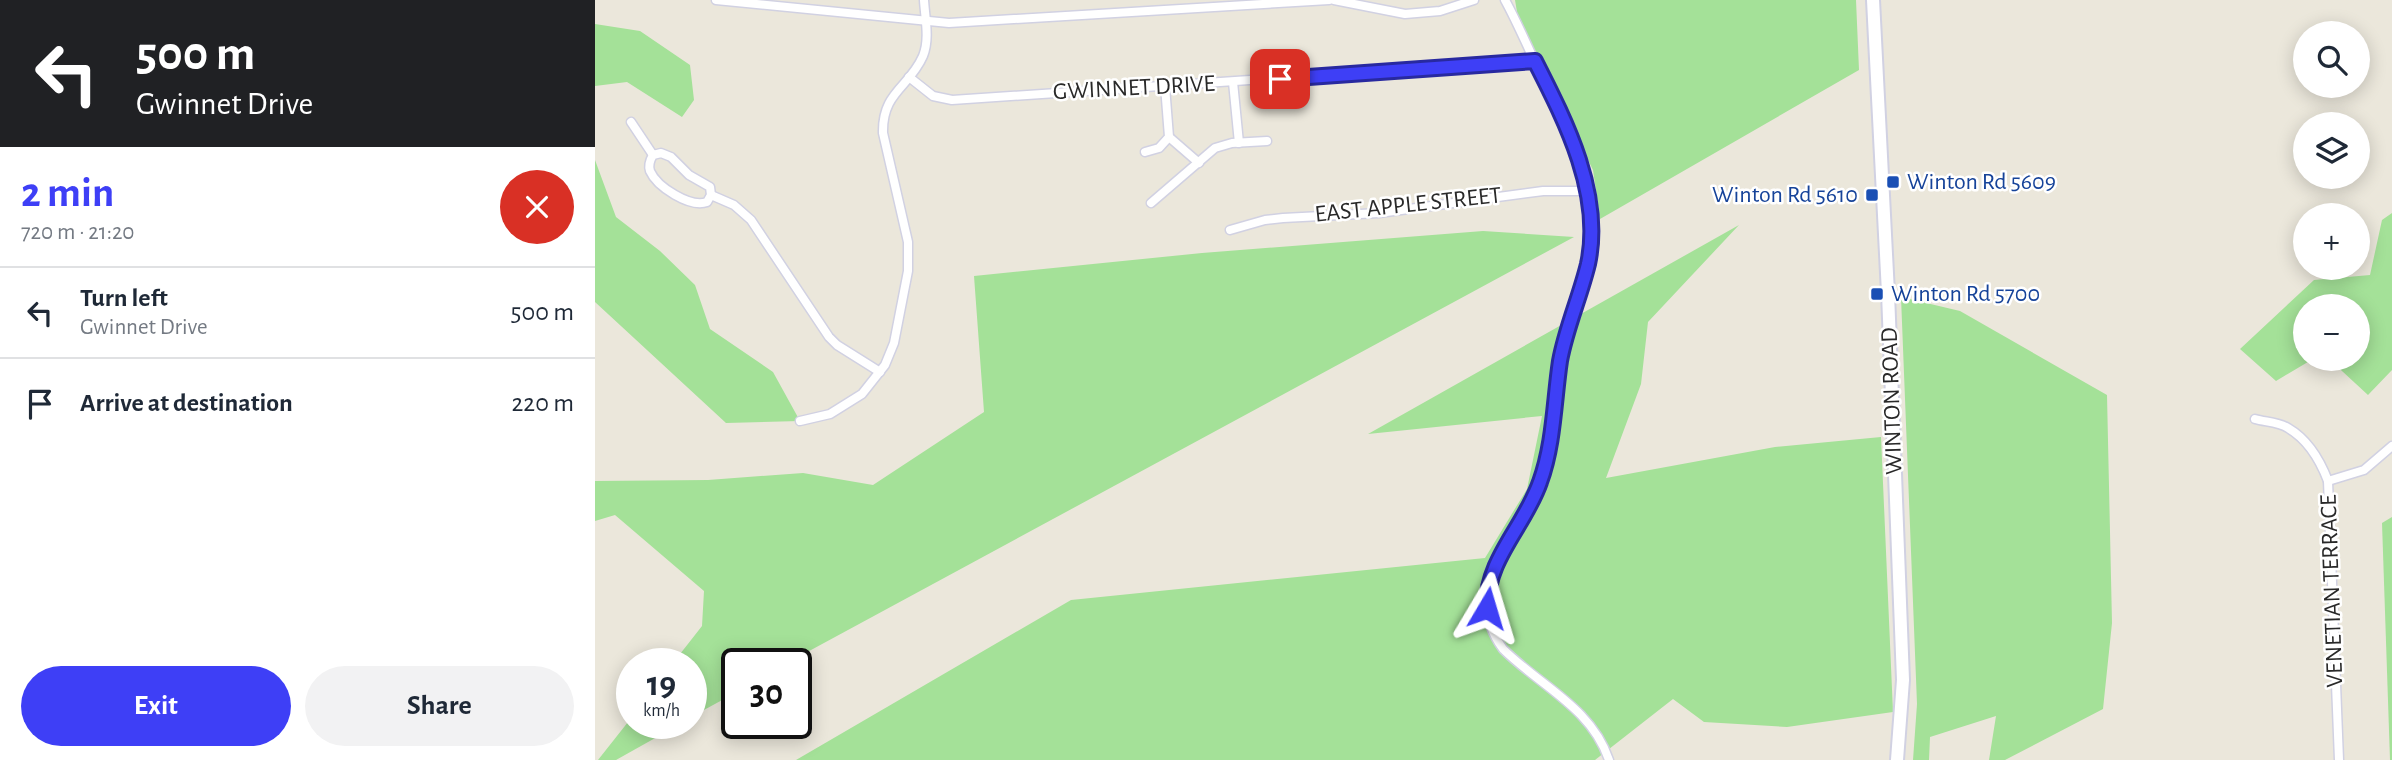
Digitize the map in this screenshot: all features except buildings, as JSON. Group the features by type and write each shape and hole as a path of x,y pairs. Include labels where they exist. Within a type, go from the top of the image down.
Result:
{"main road":[{"name":"WINTON ROAD","path":"1873,0 1903,680 1897,760"}],"street":[{"path":"716,0 949,23 1041,19 1188,4 1332,0 1405,14 1440,11 1474,0"},
{"path":"817,10 818,0"},
{"path":"800,421 816,419 839,410 862,394 880,372 894,343 909,260 906,223 883,133 883,122 888,102 909,77 924,53 924,0"},
{"path":"1505,0 1558,106 1587,191 1591,245 1562,351 1545,464 1533,499 1492,573 1487,608 1491,630 1503,649 1583,715 1599,737 1609,760"},
{"name":"GWINNET DRIVE","path":"909,77 933,96 952,100 1535,61"},
{"path":"1233,82 1239,143"},
{"path":"1165,86 1169,136 1199,163"},
{"path":"631,122 653,155"},
{"path":"1145,152 1159,148 1169,136"},
{"path":"1151,203 1215,148 1224,144 1267,141"},
{"path":"661,153 671,157 689,176 710,187 711,195 707,202 692,203 673,194 651,174 649,167 653,155 661,153"},
{"name":"EAST APPLE STREET","path":"1230,230 1283,218 1379,213 1543,191 1587,191"},
{"path":"711,195 734,205 751,220 829,337 880,372"},
{"name":"VENETIAN TERRACE","path":"2255,419 2286,426 2308,444 2323,467 2328,481 2339,760"},
{"path":"2328,481 2364,470 2392,446"}],"green space":[{"path":"1515,0 1856,0 1859,70 1600,219 1593,170 1518,18"},
{"path":"595,24 640,31 690,65 694,100 682,117 627,82 595,86"},
{"path":"595,160 616,217 660,251 695,285 710,329 773,372 800,421 726,423 595,302"},
{"path":"2392,213 2392,370 2368,395 2342,371 2370,371 2370,294 2299,294 2314,280 2370,280 2382,220"},
{"path":"1739,225 1648,322 1641,384 1606,478 1775,447 1881,437 1893,712 1787,727 1704,722 1673,699 1595,760 796,760 1071,600 1485,558 1527,489 1542,416 1368,434"},
{"path":"1483,231 1574,237 812,649 721,648 721,701 707,708 707,648 685,648 702,626 704,591 615,515 595,521 595,481 708,480 803,473 873,485 984,412 974,276 1202,253"},
{"path":"1901,297 1960,311 2107,395 2112,623 2103,709 2005,760 1989,760 1996,716 1930,737 1929,760 1913,760 1917,704"},
{"path":"2293,300 2293,371 2276,381 2240,349"},
{"path":"2392,517 2392,760 2390,760 2382,523"},
{"path":"616,737 653,739 616,760 598,760"}],"place":[{"name":"Winton Rd 5609","path":"1893,182"},
{"name":"Winton Rd 5610","path":"1872,195"},
{"name":"Winton Rd 5700","path":"1877,294"}],"route":[{"path":"1280,79 1535,61 1558,106 1587,191 1591,245 1560,362 1540,482 1496,563 1488,587 1487,608"}]}
